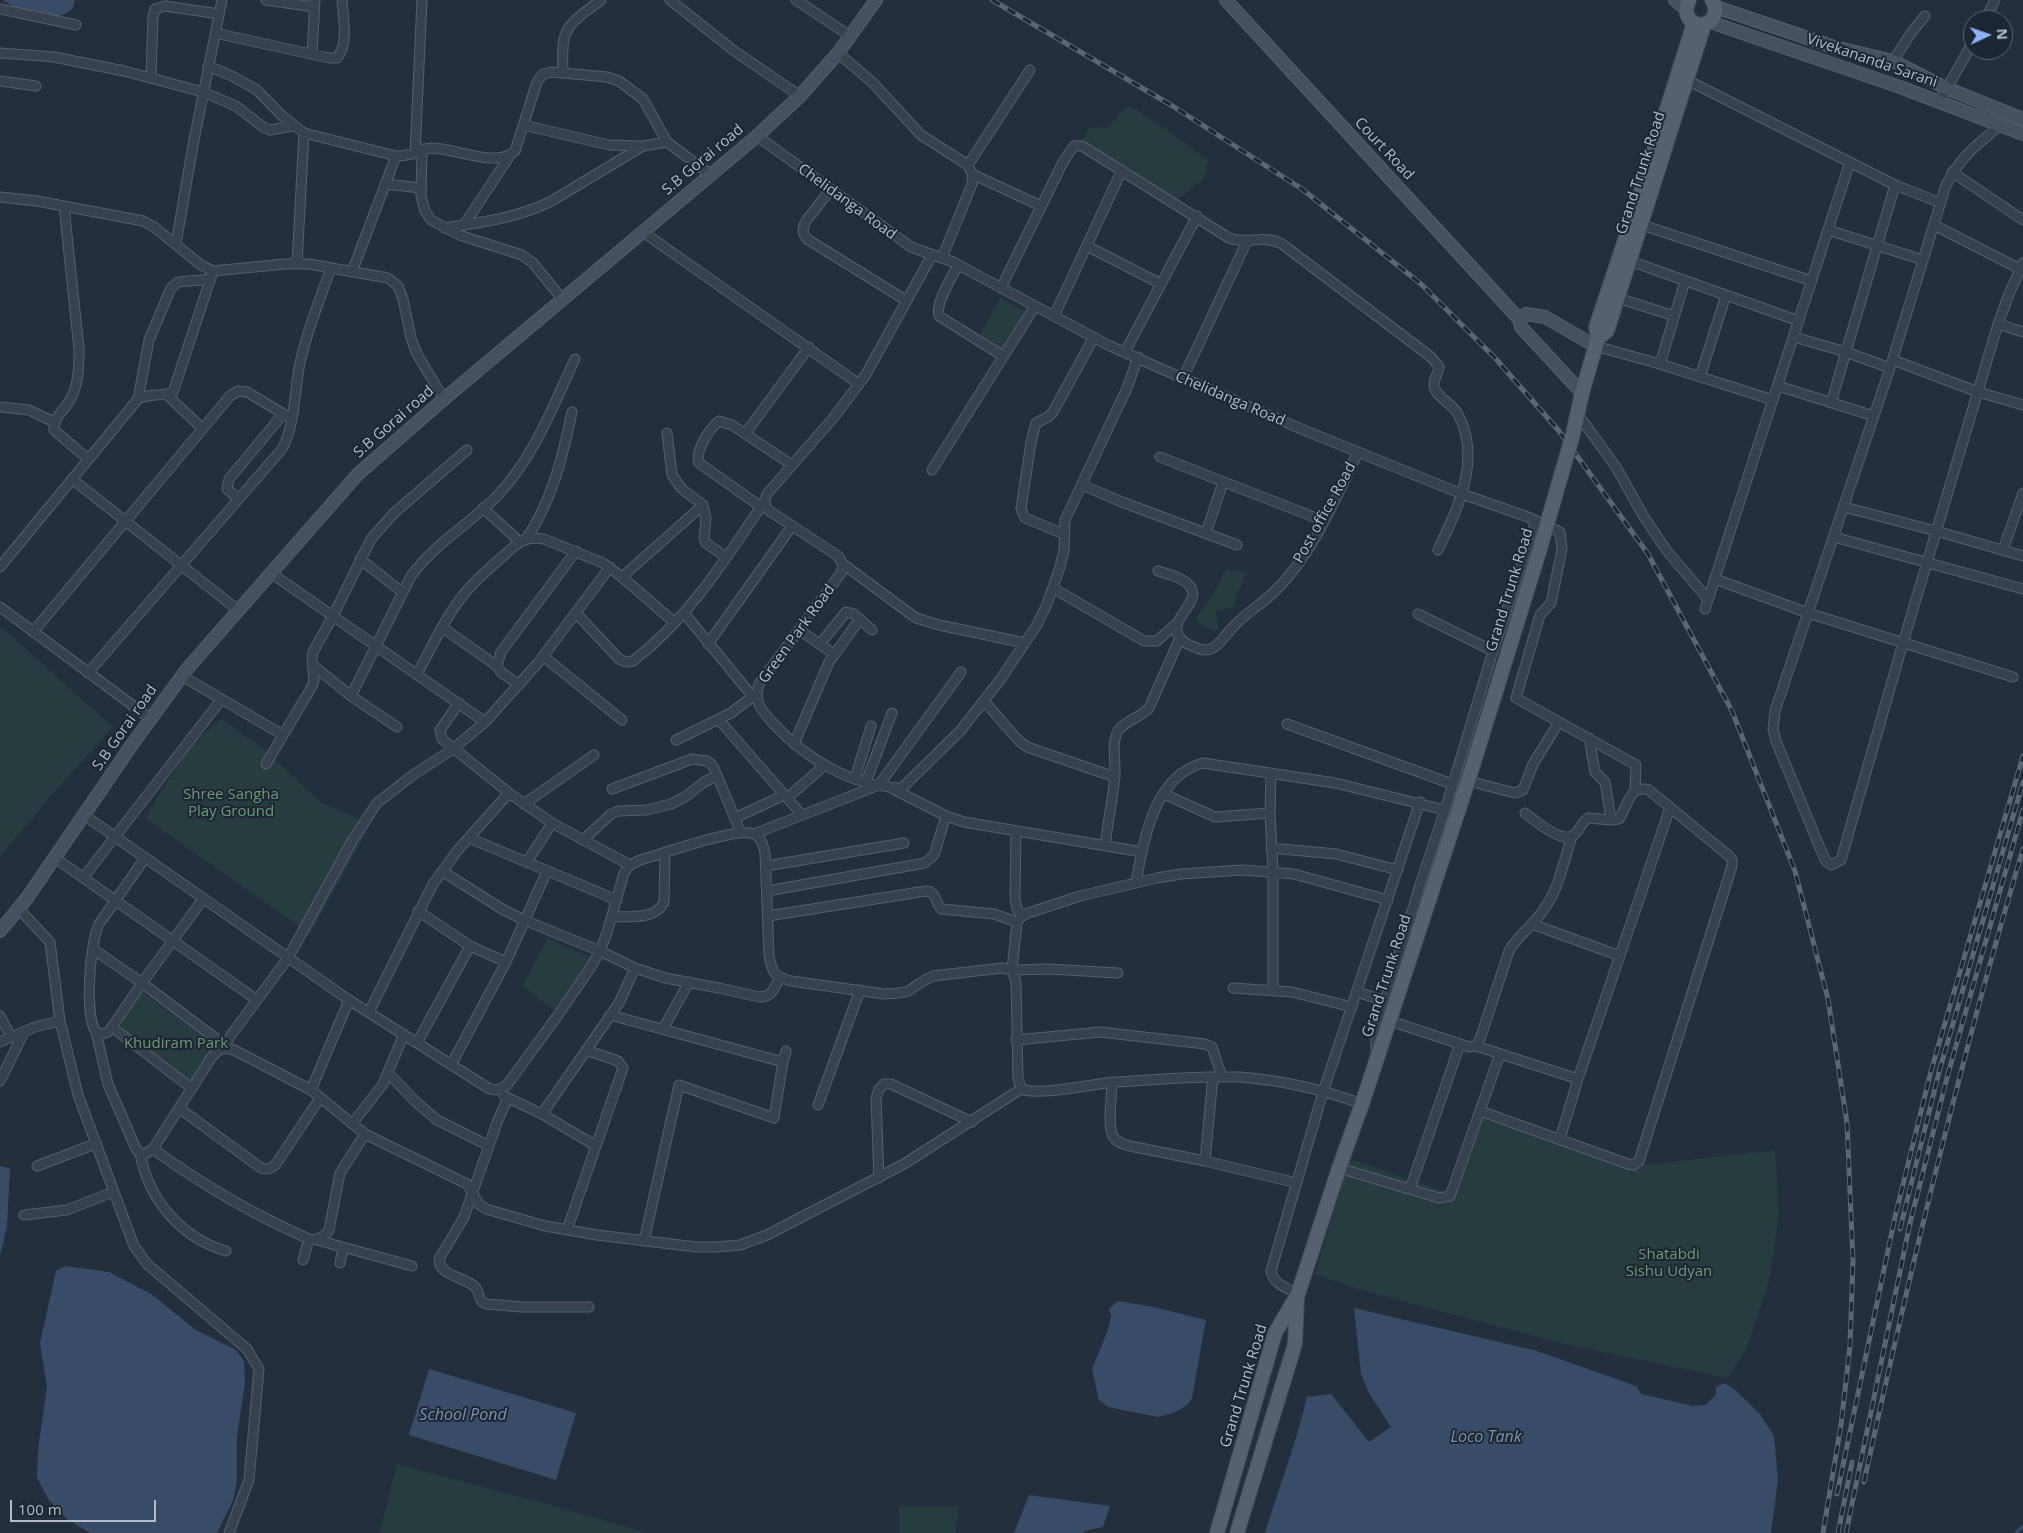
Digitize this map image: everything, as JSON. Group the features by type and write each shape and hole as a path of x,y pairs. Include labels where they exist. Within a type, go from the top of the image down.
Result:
{"main road":[{"path":"1683,3 1686,15 1703,23"},
{"name":"Grand Trunk Road","path":"1217,1533 1275,1333 1298,1294 1468,781 1539,552 1582,393 1600,338 1638,201 1703,23 1715,15 1714,4"},
{"name":"Grand Trunk Road","path":"1600,338 1618,298 1642,225 1703,23"},
{"path":"1237,1533 1295,1344 1298,1294"}],"street":[{"path":"176,244 203,92 222,0"},
{"path":"266,0 315,4 312,54"},
{"path":"215,33 329,58 337,58 342,52 342,0"},
{"path":"422,0 419,152 421,196 425,211 431,220 444,228 467,238 522,254 533,263 563,300"},
{"path":"563,72 566,33 572,25 600,0"},
{"path":"670,0 733,50 800,96"},
{"path":"796,0 850,36"},
{"name":"S.B Gorai road","path":"0,932 55,858 182,676 358,474 444,399 758,136 800,96 838,53 876,0"},
{"name":"Court Road","path":"1226,0 1518,319 1521,327 1582,393"},
{"name":"Vivekananda Sarani","path":"1714,4 1834,47 1893,61 1946,88 2023,120"},
{"path":"151,78 152,16 155,9 164,6 219,14"},
{"path":"0,9 76,25"},
{"path":"1893,61 1911,33 1925,16"},
{"name":"Vivekananda Sarani","path":"1703,23 1939,102 2023,134"},
{"path":"0,53 77,60 151,78 203,92 236,106 263,127 270,130 293,126"},
{"path":"838,53 873,83 921,135 968,165 972,174 972,184 942,258"},
{"path":"1939,102 1963,59"},
{"path":"208,66 232,76 257,90 293,126 304,133 396,156 405,157 432,148 495,158 509,157"},
{"path":"968,165 1030,70"},
{"path":"464,225 509,157 515,151 537,82 543,74 552,72 606,77 619,81 642,100 667,142 711,175"},
{"path":"1687,80 1895,184 1941,203"},
{"path":"0,81 36,86"},
{"path":"1934,225 2022,266 1998,324 1840,860 1838,863 1831,865 1826,861 1820,848 1773,729 1774,710 1892,364 1923,260 1934,225 1941,203 1952,172 1966,154 2001,125"},
{"path":"523,126 609,145 643,146 667,142"},
{"path":"297,264 304,133"},
{"name":"Chelidanga Road","path":"758,136 910,247 958,265 1094,337 1183,378 1358,452 1462,494 1532,519 1560,532 1562,550 1551,603 1540,615 1516,698 1558,722"},
{"path":"444,228 516,216 534,209 550,202 643,146"},
{"path":"1001,288 1063,162 1074,146 1082,146 1197,216 1229,238 1237,241 1267,239 1282,244 1436,362 1439,367 1434,382 1434,389 1458,412 1469,452 1468,470 1462,494 1438,550"},
{"path":"352,272 396,156"},
{"path":"1705,609 1850,162"},
{"path":"1054,316 1122,170"},
{"path":"1952,172 2023,220"},
{"path":"972,174 1041,206"},
{"path":"385,184 422,188"},
{"path":"1831,403 1895,184"},
{"path":"831,190 803,227 803,234 807,240 907,301"},
{"path":"0,197 64,206 143,221 176,244 212,275"},
{"path":"64,206 79,348 79,368 75,389 69,402 54,422 54,430 88,459"},
{"path":"1125,352 1197,216"},
{"path":"1642,225 1812,281"},
{"path":"1828,230 1923,260"},
{"path":"644,232 859,384"},
{"path":"1183,378 1247,241"},
{"path":"1086,246 1161,284"},
{"path":"576,613 619,659 626,662 633,661 684,614 700,595 767,494 834,417 859,384 932,255"},
{"path":"1630,261 1799,321"},
{"path":"138,399 149,340 171,288 178,282 212,275 297,264 388,278 398,286 417,354 444,399"},
{"path":"958,265 939,303 937,310 939,316 1003,356"},
{"path":"88,673 282,449 289,436 305,342 331,268"},
{"path":"0,567 138,399 146,395 167,395 173,392 212,275"},
{"path":"1660,364 1685,281"},
{"path":"1700,377 1726,295"},
{"path":"1618,298 1674,316"},
{"path":"932,470 1035,306"},
{"path":"1518,319 1526,314 1545,317 1660,364 1773,400"},
{"path":"1998,324 2023,332"},
{"path":"1064,534 1024,518 1021,509 1031,442 1036,423 1048,418 1053,412 1094,337"},
{"path":"1794,337 1892,364 2023,406"},
{"path":"745,434 809,347"},
{"path":"890,788 902,788 961,730 1025,643 1048,604 1064,550 1065,520 1127,388 1138,357"},
{"path":"350,696 411,576 428,555 498,496 518,470 532,448 575,359"},
{"path":"1778,386 1874,416"},
{"path":"33,632 230,396 238,391 247,392 292,419"},
{"path":"167,395 202,428"},
{"path":"0,407 29,410 54,422"},
{"path":"417,674 461,597 473,583 523,540 537,524 552,487 572,412"},
{"path":"239,499 228,489 229,479 283,414"},
{"path":"792,465 732,425 719,421 715,424 698,452 697,458 702,467 762,504 768,510 838,556 843,564 907,614 939,625 1025,643"},
{"path":"1575,423 1616,468 1644,517 1667,551 1707,598"},
{"path":"666,433 672,475 682,489 703,505 706,510 704,538 706,543 726,557"},
{"path":"266,764 311,688 314,681 313,652 334,616 371,539 382,525 467,450"},
{"name":"Post office Road","path":"1180,638 1187,644 1202,651 1212,650 1218,646 1236,624 1275,591 1289,575 1324,521 1358,452"},
{"path":"1160,457 1324,521"},
{"path":"72,479 238,610"},
{"path":"1206,533 1223,482"},
{"path":"1082,484 1122,502 1236,545"},
{"path":"2003,550 2023,493"},
{"path":"622,576 703,505"},
{"path":"1844,507 2023,556"},
{"path":"483,508 523,540"},
{"path":"1376,1062 1376,1026 1445,810 1532,519"},
{"path":"708,644 792,526"},
{"path":"523,540 534,537 544,539 595,559 622,576 675,623"},
{"path":"1834,537 2023,589"},
{"path":"498,666 501,652 576,551"},
{"path":"360,559 402,592"},
{"name":"Green Park Road","path":"843,564 842,573 759,684 754,695 765,714 794,744 803,752 825,765 866,782 890,788 946,816 980,826 1142,852"},
{"path":"224,1048 230,1035 288,958 352,842 373,809 393,789 453,749 485,722 543,656 610,568"},
{"path":"1053,588 1144,641 1157,642 1177,623 1192,599 1192,591 1189,585 1183,580 1158,570"},
{"path":"271,573 485,722"},
{"path":"1715,579 1808,613 2013,677"},
{"path":"0,607 151,719"},
{"path":"820,644 843,613 850,612 872,630"},
{"path":"676,740 719,720 754,695 684,614"},
{"path":"1418,614 1493,651"},
{"path":"794,744 834,654 860,619"},
{"path":"1105,846 1118,731 1122,725 1142,715 1149,708 1180,638 1176,631 1177,623"},
{"path":"442,628 498,666 501,672 519,685"},
{"path":"799,630 834,654"},
{"path":"543,656 622,720"},
{"path":"314,666 350,696 397,727"},
{"path":"495,1090 502,1089 507,1085 558,1016 600,951 624,873 630,865 640,860 716,838 741,833 754,834 879,785 961,672"},
{"path":"182,676 283,735"},
{"path":"83,878 221,700"},
{"path":"984,701 1019,741 1028,747 1114,777"},
{"path":"459,704 440,730 442,739 509,793 552,823 630,865"},
{"path":"866,782 892,713"},
{"path":"719,720 802,815"},
{"path":"1468,781 1515,793 1524,790 1533,764 1558,722 1636,765 1635,790"},
{"path":"1287,724 1452,784"},
{"path":"855,778 872,726"},
{"path":"1589,738 1595,772 1605,782 1611,820"},
{"path":"524,804 594,755"},
{"path":"612,789 692,760 707,761 713,766 741,833"},
{"path":"1136,882 1145,834 1164,794 1178,777 1191,766 1203,763 1335,783 1420,802 1445,810"},
{"path":"735,818 785,796 825,765"},
{"path":"1271,773 1273,990"},
{"path":"583,840 611,814 627,810 646,810 672,804 685,797 704,782 717,776"},
{"path":"1476,1046 1509,951 1551,898 1572,836 1588,818 1619,819 1630,795 1635,790 1642,788 1649,790 1732,860 1732,866 1639,1161 1634,1164 1628,1164 1480,1111"},
{"path":"369,1012 418,912 442,871 457,850 509,793"},
{"path":"1164,794 1215,817 1270,813"},
{"path":"1298,1294 1276,1282 1271,1270 1323,1092 1420,802"},
{"path":"1560,1139 1578,1078 1670,808"},
{"path":"1525,814 1558,835 1572,836"},
{"path":"84,815 349,1000 488,1088 542,1114 596,1146"},
{"path":"767,891 925,863 934,855 946,816"},
{"path":"527,862 552,823"},
{"path":"1016,831 1015,899 1019,919 1012,970 1016,982 1016,1040 1018,1078 1021,1089"},
{"path":"754,834 762,841 766,866 772,971 780,978 884,994 908,991 923,980 933,976 1002,968 1012,970 1049,969 1118,973"},
{"path":"469,838 617,900"},
{"path":"766,866 904,843"},
{"path":"1271,848 1336,854 1398,870"},
{"path":"612,917 654,914 661,909 664,902 665,853"},
{"path":"55,858 257,1000"},
{"path":"145,858 97,928 93,948 90,1019 96,1032 108,1084 136,1149 140,1153 147,1182 166,1211 204,1243 226,1251"},
{"path":"451,1065 506,962 547,870"},
{"path":"768,916 931,891 940,909 994,914 1019,919 1080,896 1136,882 1181,874 1242,870 1273,871 1319,880 1388,900"},
{"path":"442,871 502,909 524,920 600,951 635,968 665,978 759,997 767,996 772,992 780,978"},
{"path":"96,1032 102,1034 108,1032 203,899"},
{"path":"18,909 50,942 60,1021 78,1095 130,1236 147,1264 247,1349 259,1369 249,1480 229,1533"},
{"path":"418,912 470,946 506,962"},
{"path":"1532,924 1620,956"},
{"path":"417,1043 470,946"},
{"path":"93,948 215,1038 224,1048"},
{"path":"542,1114 625,993 635,968"},
{"path":"663,1029 689,982"},
{"path":"1233,988 1304,994 1352,1006"},
{"path":"818,1105 860,990"},
{"path":"1357,992 1385,1001"},
{"path":"311,1090 349,1000"},
{"path":"610,1015 782,1062"},
{"path":"0,1016 11,1037"},
{"path":"0,1042 24,1032 60,1021"},
{"path":"1390,1021 1469,1047 1476,1046 1578,1078"},
{"path":"112,1027 191,1088"},
{"path":"0,1081 24,1032"},
{"path":"1016,1040 1100,1032 1205,1044 1212,1047 1215,1052 1217,1077 1205,1161"},
{"path":"352,1124 378,1092 404,1034"},
{"path":"1410,1189 1460,1044"},
{"path":"140,1153 145,1154 153,1149 211,1058 218,1050 224,1048 234,1050 311,1090 365,1134 458,1179 466,1184 473,1192 479,1204 486,1209 520,1220 567,1230 644,1241 717,1247 756,1240 879,1178 972,1122 1021,1089 1035,1091 1112,1082 1217,1077 1278,1083 1323,1092 1362,1104"},
{"path":"567,1230 623,1068 618,1061 586,1050"},
{"path":"644,1241 679,1085 774,1118 782,1062 786,1051"},
{"path":"1339,1168 1439,1198 1450,1196 1500,1054"},
{"path":"388,1073 416,1102 437,1120 489,1146"},
{"path":"1112,1082 1110,1128 1113,1136 1120,1142 1130,1146 1205,1161 1297,1183"},
{"path":"879,1178 876,1098 879,1089 884,1084 891,1084 972,1122"},
{"path":"179,1108 261,1168 266,1169 272,1168 276,1164 320,1098"},
{"path":"508,1098 464,1217 439,1259 439,1264 443,1270 476,1288 482,1302 487,1304 522,1307 589,1308"},
{"path":"303,1260 313,1240 325,1236 329,1230 340,1172 365,1134"},
{"path":"37,1166 95,1144"},
{"path":"153,1149 190,1176 236,1204 313,1240 412,1266"},
{"path":"24,1215 67,1210 113,1192"},
{"path":"340,1263 343,1247"}],"green space":[{"path":"1128,105 1169,131 1208,160 1204,179 1176,200 1082,142 1089,128 1108,127"},
{"path":"1000,298 1028,313 1006,352 980,335"},
{"path":"1226,569 1247,572 1236,597 1234,607 1216,612 1218,628 1214,632 1195,620 1213,594"},
{"path":"0,626 113,727 43,805 0,857"},
{"name":"Shree Sangha Play Ground","path":"222,719 265,750 322,803 371,824 310,934 145,818 189,751 210,728"},
{"path":"548,938 593,959 558,1013 522,986"},
{"name":"Khudiram Park","path":"137,989 216,1045 191,1083 115,1025"},
{"name":"Shatabdi Sishu Udyan","path":"1479,1118 1644,1165 1775,1150 1779,1215 1769,1282 1745,1352 1728,1378 1564,1344 1358,1289 1315,1274 1350,1159 1455,1195"},
{"path":"397,1464 594,1517 645,1533 379,1533"},
{"path":"899,1506 959,1506 955,1533 899,1533"}],"water":[{"path":"3,0 75,0 73,8 69,11 60,16 49,17 28,12"},
{"path":"0,1166 10,1168 7,1226 0,1256"},
{"path":"65,1266 109,1272 151,1294 196,1330 236,1350 244,1361 245,1383 237,1436 237,1479 234,1498 217,1533 90,1533 67,1519 49,1500 37,1478 38,1450 47,1387 40,1343 56,1271"},
{"path":"1118,1301 1154,1307 1206,1320 1192,1398 1187,1405 1176,1412 1158,1417 1108,1407 1099,1400 1092,1369 1108,1330 1111,1316 1109,1309"},
{"name":"Loco Tank","path":"1354,1308 1537,1351 1636,1386 1641,1394 1693,1406 1705,1405 1716,1395 1716,1387 1725,1383 1760,1414 1774,1436 1778,1480 1771,1533 1265,1533 1293,1448 1307,1397 1331,1394 1369,1442 1391,1427 1369,1393 1361,1374"},
{"name":"School Pond","path":"429,1369 576,1413 556,1480 409,1435"},
{"path":"1029,1495 1110,1506 1103,1527 1084,1531 1083,1533 1014,1533"}],"waterway":[{"path":"2016,1533 2023,1526"}],"railway":[{"path":"992,0 1171,105 1302,189 1421,284 1495,358 1559,431 1648,554 1732,711 1795,871 1828,999 1847,1123 1853,1261 1850,1346 1841,1425 1823,1533"},
{"path":"1837,1494 1895,1217 1931,1071 2023,756"},
{"path":"1900,1229 1939,1072 2023,782"},
{"path":"1846,1533 1910,1223 1948,1074 2023,810"},
{"path":"1864,1482 1937,1164 1978,1006 2023,849"},
{"path":"1838,1533 1852,1462"}]}
